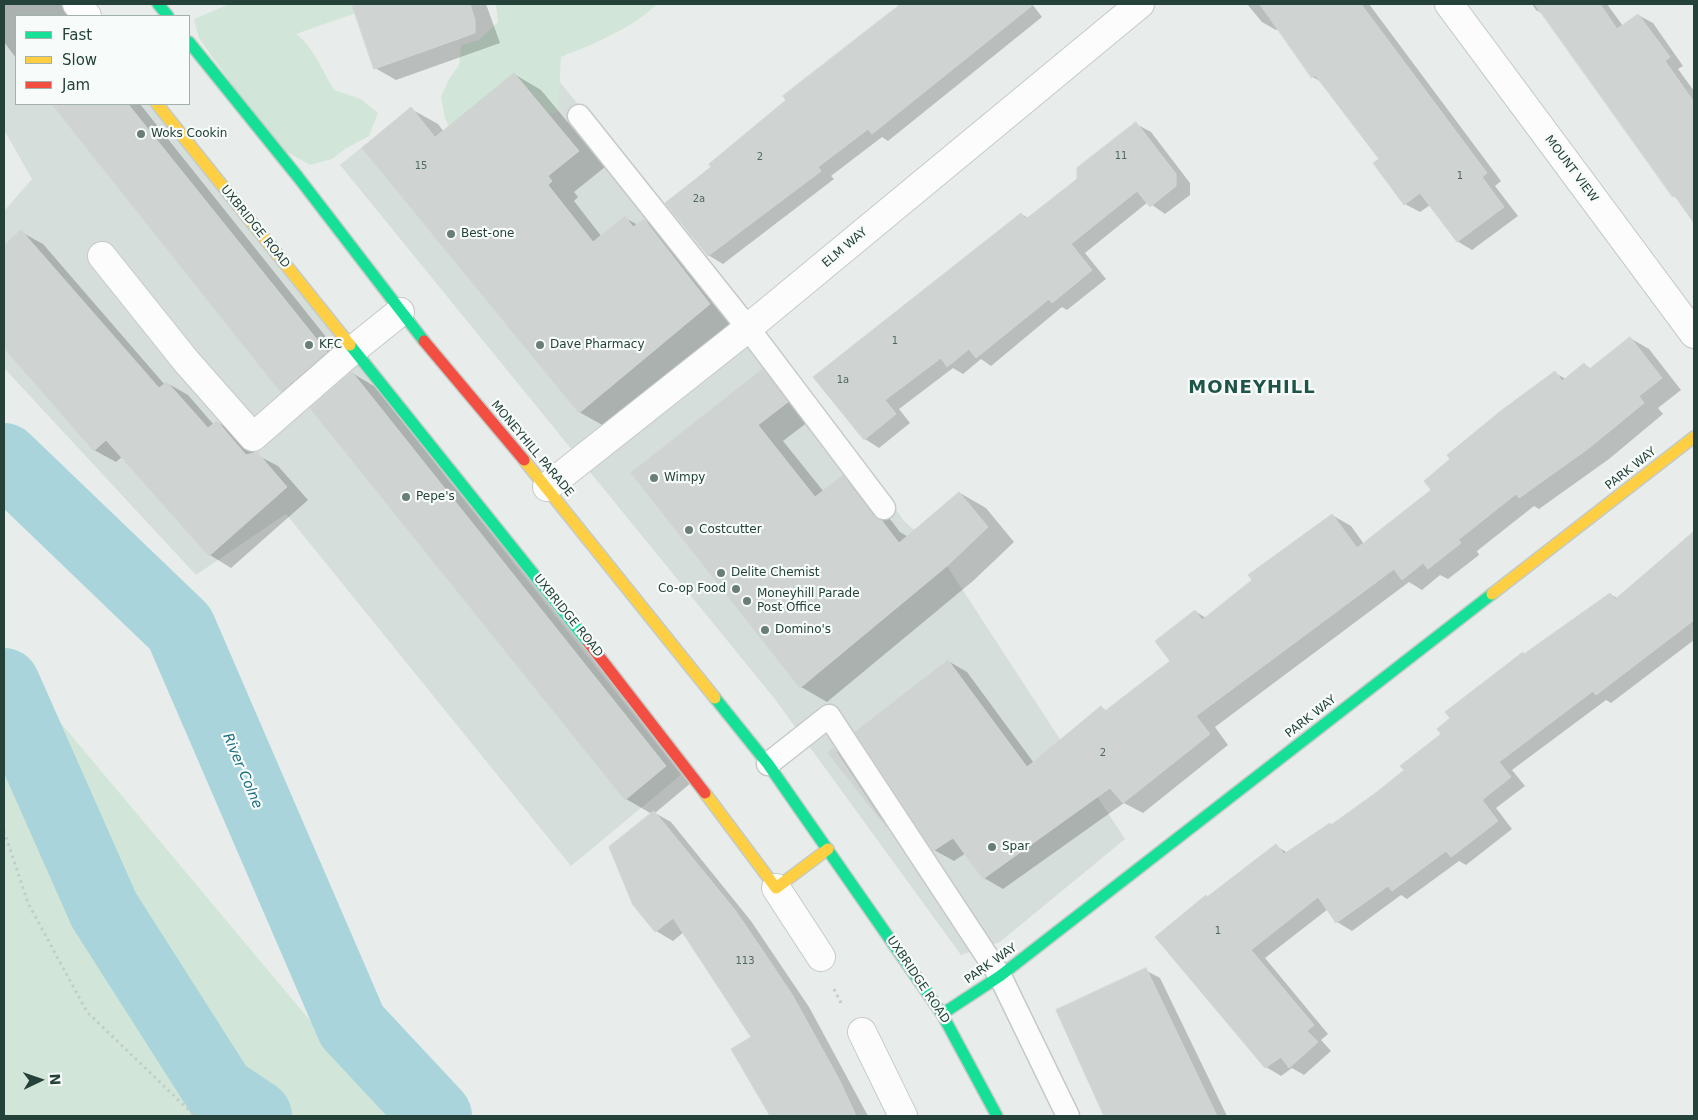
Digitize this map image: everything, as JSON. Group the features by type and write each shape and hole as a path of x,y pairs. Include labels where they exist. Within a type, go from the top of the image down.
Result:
{"street":[{"path":"77,4 86,15"},
{"path":"158,4 167,15"},
{"name":"ELM WAY","path":"547,487 748,328 1140,4"},
{"name":"MOUNT VIEW","path":"1448,4 1694,334"},
{"name":"MONEYHILL PARADE","path":"190,43 298,177 400,312 547,487 678,649 746,737"},
{"name":"UXBRIDGE ROAD","path":"158,105 640,706 776,888 821,957"},
{"path":"102,256 186,361 253,437 400,312"},
{"name":"PARK WAY","path":"942,1014 1000,976 1694,437"},
{"name":"UXBRIDGE ROAD","path":"746,737 768,764 942,1014 997,1116"},
{"path":"776,888 828,849"},
{"path":"862,1032 903,1116"}],"lane":[{"path":"579,116 748,328 884,508"},
{"path":"768,764 829,716 1000,976 1068,1116"}],"path":[{"path":"4,831 28,903 87,1012 195,1116"},
{"path":"821,957 838,999 862,1032"}],"shaded area":[{"path":"4,4 73,4 81,15 15,15 15,105 152,105 681,775 571,866 286,514 196,575 4,368 4,211 32,179 4,130"},
{"path":"537,54 791,365 905,522 936,549 1125,839 1000,942 961,955 774,698 340,165 411,107 436,137"}],"green space":[{"path":"352,4 356,13 296,34 313,52 334,90 361,99 378,113 369,136 345,149 332,159 310,165 276,146 199,38 194,19 227,5"},
{"path":"496,4 657,4 624,28 561,57 558,112 535,120 454,135 445,119 441,97 449,79 459,65 461,45 479,40 498,22"},
{"path":"4,655 390,1116 4,1116"}],"building":[{"path":"352,4 470,4 475,20 475,33 374,69"},
{"path":"901,4 1034,4 872,134 868,129 818,167 821,171 708,256 665,203 711,167 709,164 786,100 783,96"},
{"path":"1260,4 1361,4 1487,173 1482,177 1504,207 1457,242 1420,193 1404,205 1373,163 1379,159 1315,75 1312,78"},
{"path":"1535,4 1600,4 1617,29 1638,14 1670,57 1665,61 1694,102 1694,223 1675,196 1673,197"},
{"path":"514,73 579,151 548,176 552,181 548,185 593,242 625,216 633,227 644,219 710,304 579,413 362,148 411,107 435,137"},
{"path":"53,105 129,105 327,352 281,392"},
{"path":"1136,122 1176,174 1176,186 1150,207 1137,191 1071,244 1092,270 1052,303 1049,299 976,358 969,349 947,367 941,358 885,400 896,414 864,440 813,377 1021,213 1026,219 1077,179 1077,168"},
{"path":"21,230 159,388 167,382 208,428 217,421 246,455 257,452 287,487 209,556 106,440 94,451 4,348 4,246"},
{"path":"1630,337 1662,378 1639,396 1644,403 1589,448 1519,498 1516,494 1458,540 1461,543 1428,569 1423,563 1402,580 1394,569 1196,716 1210,734 1123,803 1110,788 983,879 953,838 933,851 855,732 948,660 1027,767 1101,706 1105,711 1170,661 1155,641 1195,610 1202,620 1252,580 1248,575 1332,514 1357,548 1431,490 1424,481 1450,459 1447,455 1502,410 1555,371 1562,381 1584,363 1589,369"},
{"path":"763,369 788,402 758,425 815,497 843,475 874,516 882,521 899,543 959,492 988,527 947,566 800,688 631,473"},
{"path":"352,372 666,766 625,800 310,408"},
{"path":"1694,532 1694,620 1596,695 1593,691 1499,762 1511,777 1482,800 1498,821 1451,857 1446,851 1392,891 1388,886 1336,923 1318,897 1251,950 1314,1025 1307,1031 1318,1042 1289,1068 1281,1057 1265,1068 1155,937 1206,895 1207,897 1276,844 1284,854 1330,823 1331,825 1377,792 1404,770 1400,766 1441,734 1437,729 1450,718 1445,712 1523,652 1524,654 1610,593 1615,599"},
{"path":"834,748 886,827 828,753"},
{"path":"654,811 735,910 793,996 840,1081 856,1116 770,1116 731,1049 751,1037 673,918 655,932 633,905 609,847"},
{"path":"1146,968 1217,1116 1104,1116 1056,1010"}],"waterway":[{"name":"River Colne","path":"4,459 180,628 352,1026 436,1116"},
{"path":"4,684 104,910 220,1092 256,1116"}],"traffic: fast":[{"path":"158,4 167,15"},
{"path":"190,43 298,177 424,341"},
{"path":"350,345 588,642"},
{"path":"942,1014 1000,976 1492,594"},
{"path":"715,698 768,764 942,1014 997,1116"}],"traffic: slow":[{"path":"158,105 350,345"},
{"path":"1492,594 1694,437"},
{"path":"524,460 715,698"},
{"path":"705,793 776,888 828,849"}],"traffic: jam":[{"path":"424,341 524,460"},
{"path":"588,642 705,793"}],"place":[{"name":"Woks Cookin","path":"141,134"},
{"name":"Best-one","path":"451,234"},
{"name":"KFC","path":"309,345"},
{"name":"Dave Pharmacy","path":"540,345"},
{"name":"Wimpy","path":"654,478"},
{"name":"Pepe's","path":"406,497"},
{"name":"Costcutter","path":"689,530"},
{"name":"Delite Chemist","path":"721,573"},
{"name":"Co-op Food","path":"736,589"},
{"name":"Moneyhill Parade Post Office","path":"747,601"},
{"name":"Domino's","path":"765,630"},
{"name":"Spar","path":"992,847"}],"district":[{"name":"MONEYHILL","path":"1252,388"}]}
